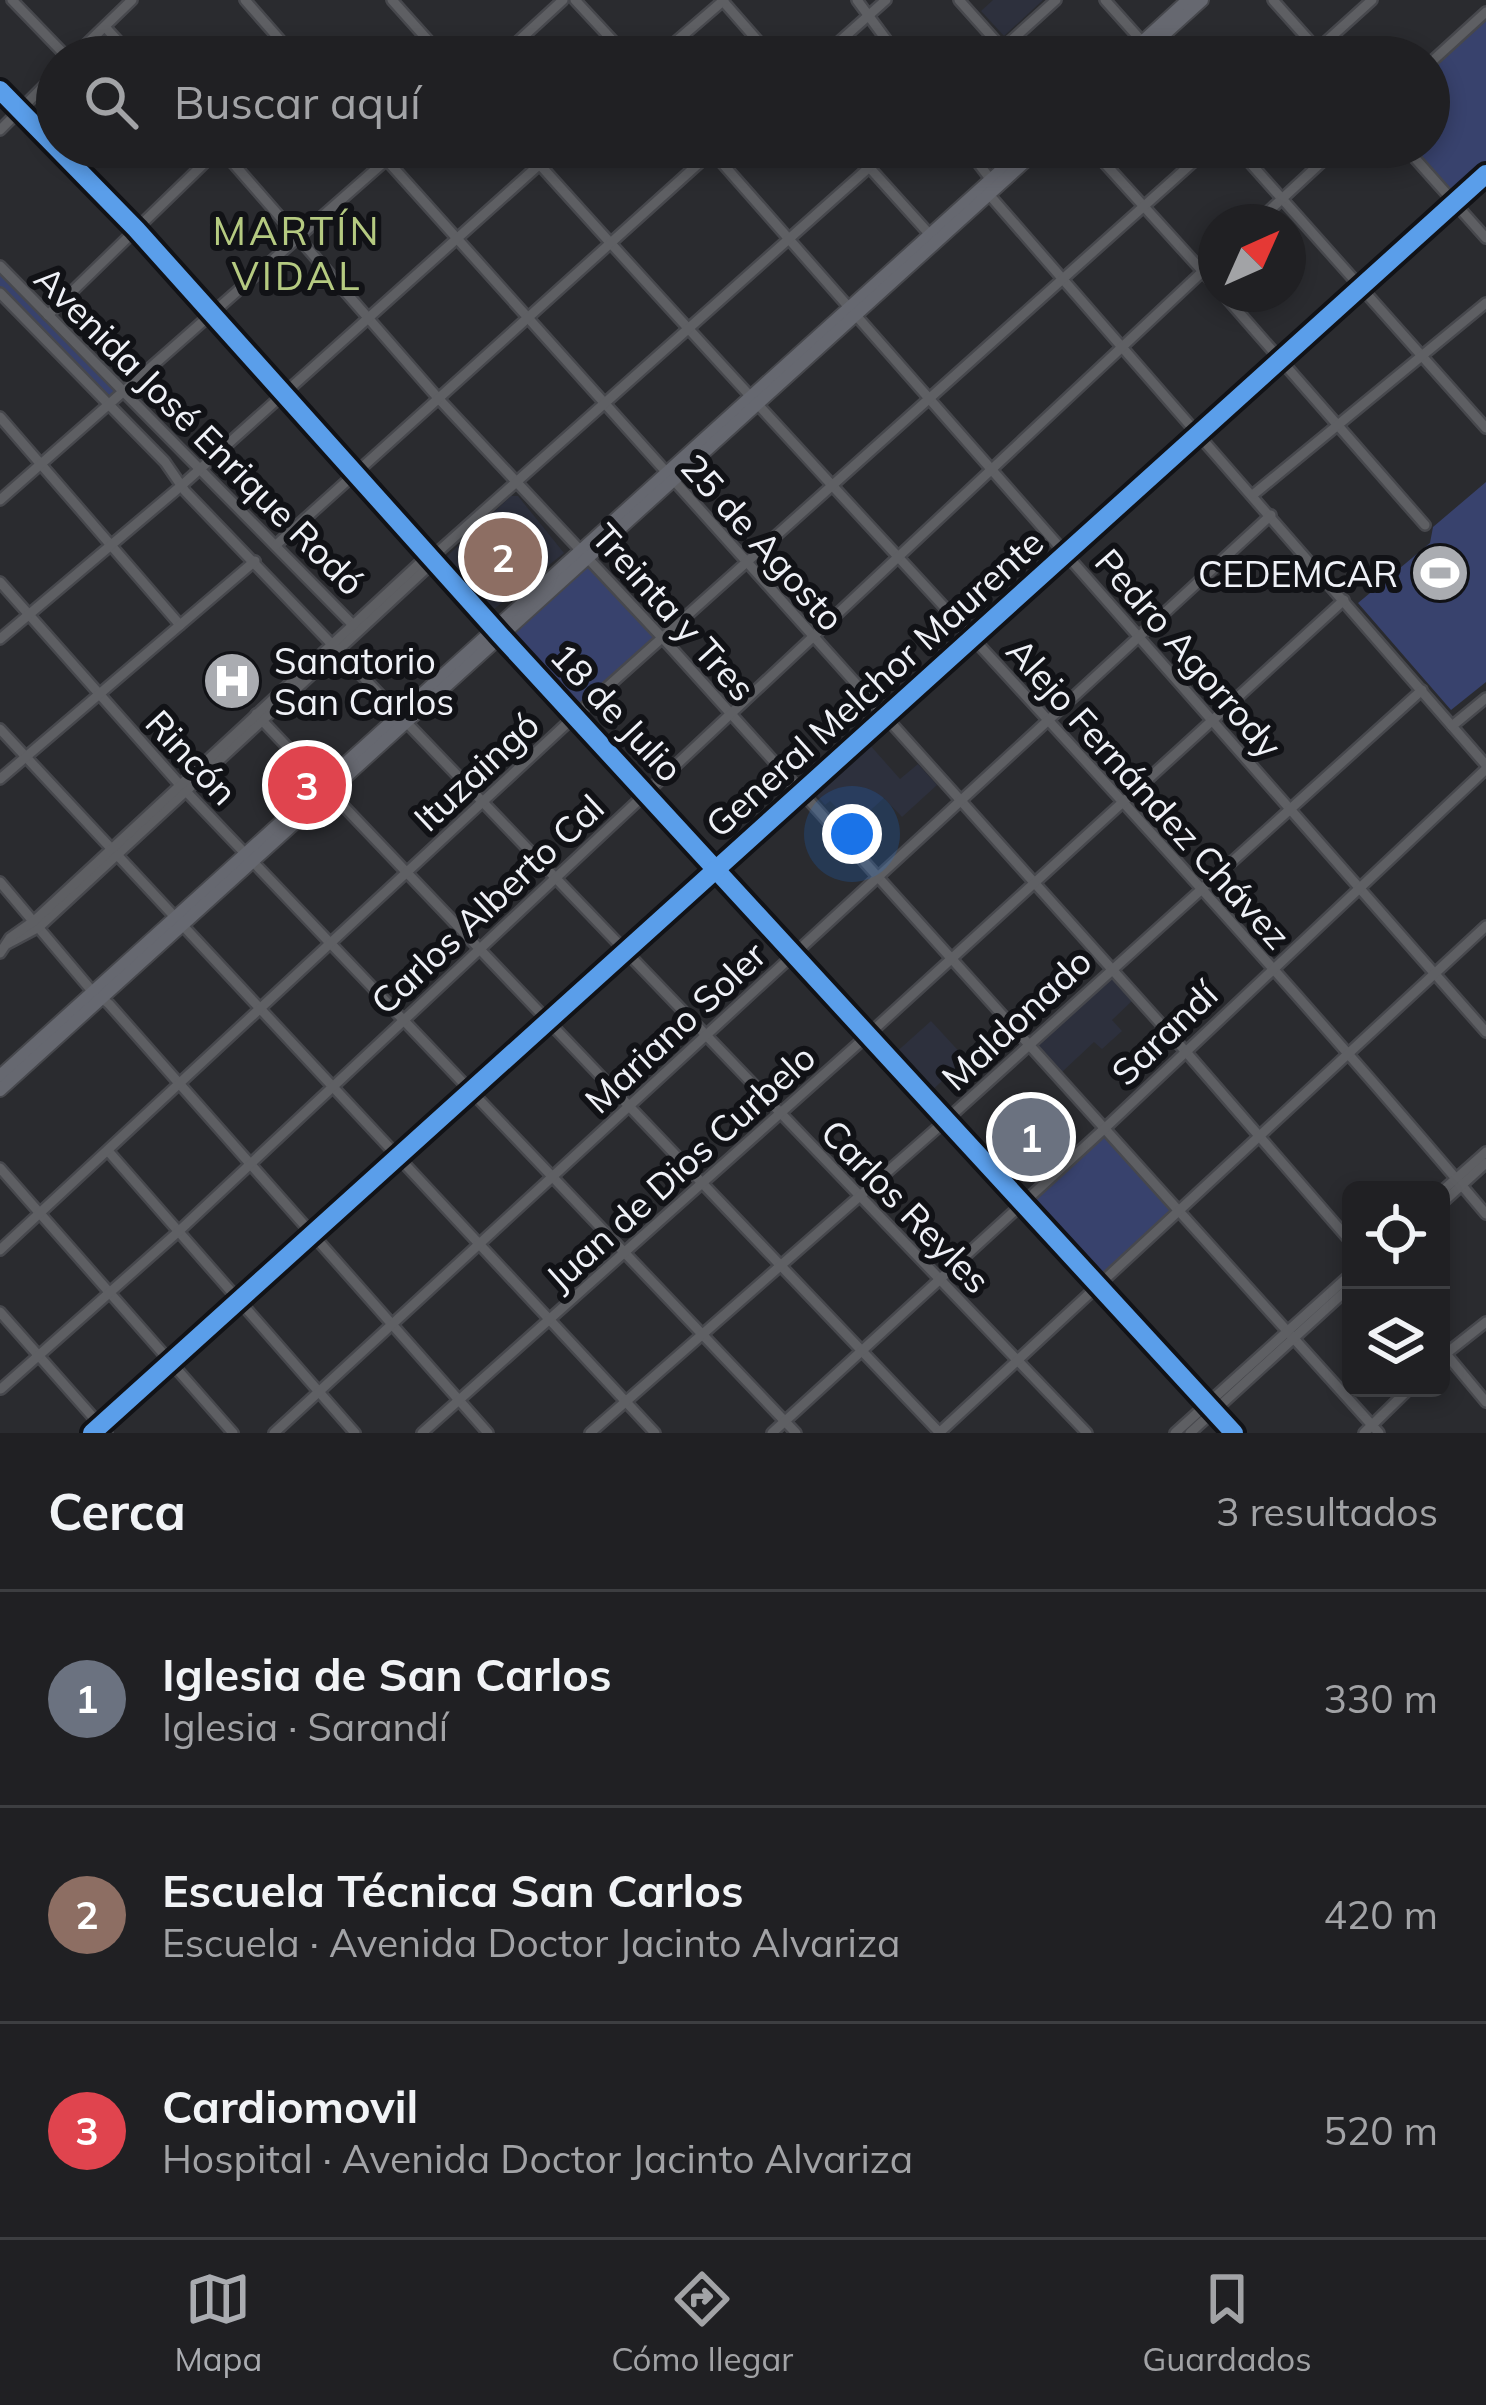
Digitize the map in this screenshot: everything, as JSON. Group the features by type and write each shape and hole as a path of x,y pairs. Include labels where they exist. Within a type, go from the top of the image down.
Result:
{"main road":[{"path":"1158,36 1188,0"},
{"path":"1162,36 1202,0"},
{"path":"0,1090 100,993 1006,168"},
{"path":"987,187 1013,168"},
{"path":"0,1076 100,993"}],"street":[{"path":"12,0 49,36"},
{"path":"245,0 277,36"},
{"path":"392,0 424,36"},
{"path":"524,36 563,0"},
{"path":"575,0 608,36"},
{"path":"682,36 723,0 754,36"},
{"path":"857,0 884,36"},
{"path":"844,36 886,0"},
{"path":"959,0 992,36"},
{"path":"1021,36 1056,0"},
{"path":"1105,0 1134,36"},
{"path":"1273,0 1302,36"},
{"path":"1336,36 1372,0"},
{"path":"94,36 126,2"},
{"path":"1450,45 1486,12"},
{"path":"105,27 114,36"},
{"name":"18 de Julio","path":"0,90 36,127"},
{"path":"0,130 36,95"},
{"name":"18 de Julio","path":"76,168 1234,1433"},
{"path":"48,314 198,168"},
{"name":"Treinta y Tres","path":"238,168 438,398 662,637 1291,1334 1372,1431"},
{"path":"0,500 377,168"},
{"name":"25 de Agosto","path":"393,168 1342,1232"},
{"path":"0,639 181,485 536,168"},
{"name":"Alejo Fernández Chávez","path":"542,168 1273,968 1486,1214"},
{"path":"276,545 691,168"},
{"name":"Pedro Agorrody","path":"729,168 1486,1032"},
{"path":"2,947 31,935 36,924 112,852 428,567 431,558 514,481 868,168"},
{"path":"870,168 933,237"},
{"path":"977,168 987,187 1063,278 1486,767"},
{"path":"1109,168 1198,266"},
{"name":"Ituzaingó","path":"0,1250 576,715 1187,168"},
{"path":"1255,168 1486,428"},
{"path":"1277,204 1315,168"},
{"path":"1424,168 1486,238"},
{"name":"General Melchor Maurente","path":"100,1431 1486,174"},
{"name":"Avenida José Enrique Rodó","path":"0,266 357,629"},
{"name":"Carlos Alberto Cal","path":"2,1388 179,1231 1198,276"},
{"name":"Avenida José Enrique Rodó","path":"0,293 165,462 181,485 336,648"},
{"path":"1253,494 1486,303"},
{"path":"1239,312 1425,525"},
{"path":"0,417 180,626"},
{"name":"Mariano Soler","path":"274,1433 1271,515"},
{"path":"0,778 255,561"},
{"name":"Rincón","path":"0,582 183,788 796,1433"},
{"name":"Juan de Dios Curbelo","path":"422,1433 868,1035 1344,600"},
{"name":"Carlos Reyles","path":"336,648 1087,1433"},
{"name":"Maldonado","path":"590,1433 946,1120 1421,690"},
{"path":"1452,726 1486,698"},
{"path":"259,718 940,1433 1486,926"},
{"path":"0,729 655,1433"},
{"name":"Sarandí","path":"772,1433 1104,1129 1486,767"},
{"path":"0,882 488,1433"},
{"path":"109,1152 355,1433"},
{"path":"1450,1193 1486,1152"},
{"path":"1450,1187 1486,1163"},
{"path":"0,1168 233,1433"},
{"path":"1175,1433 1211,1407 1342,1283"},
{"path":"1291,1334 1347,1289"},
{"path":"0,1312 100,1431"},
{"path":"1450,1347 1486,1322"},
{"path":"1450,1362 1486,1402"},
{"path":"1372,1431 1402,1397"},
{"path":"1190,1433 1211,1407"}],"shaded area":[{"path":"993,0 1043,0 1004,36 981,11"},
{"path":"1486,21 1486,164 1453,191 1432,168 1450,168 1450,53"},
{"path":"0,273 115,390 111,397 0,286"},
{"name":"CEDEMCAR","path":"1486,482 1486,682 1451,710 1358,603 1430,543 1433,527"},
{"path":"511,496 518,496 564,553 488,614 443,567 443,560"},
{"path":"590,562 656,635 575,710 507,637"},
{"path":"869,744 900,779 918,764 937,785 902,817 884,798 854,825 816,794 821,791 818,787"},
{"path":"1112,976 1133,1000 1112,1020 1122,1031 1102,1049 1094,1042 1062,1072 1037,1045"},
{"path":"931,1021 966,1059 928,1094 893,1055"},
{"path":"1104,1136 1173,1208 1101,1275 1033,1202"}],"cycle path":[{"path":"0,90 36,127"},
{"path":"76,168 1234,1433"},
{"path":"92,1433 1486,174"}],"place":[{"name":"Escuela Técnica San Carlos","path":"503,557"},
{"name":"CEDEMCAR","path":"1440,573"},
{"name":"Sanatorio San Carlos","path":"232,681"},
{"name":"Cardiomovil","path":"307,785"},
{"name":"Iglesia de San Carlos","path":"1031,1137"}],"district":[{"name":"MARTÍN VIDAL","path":"297,252"}]}
